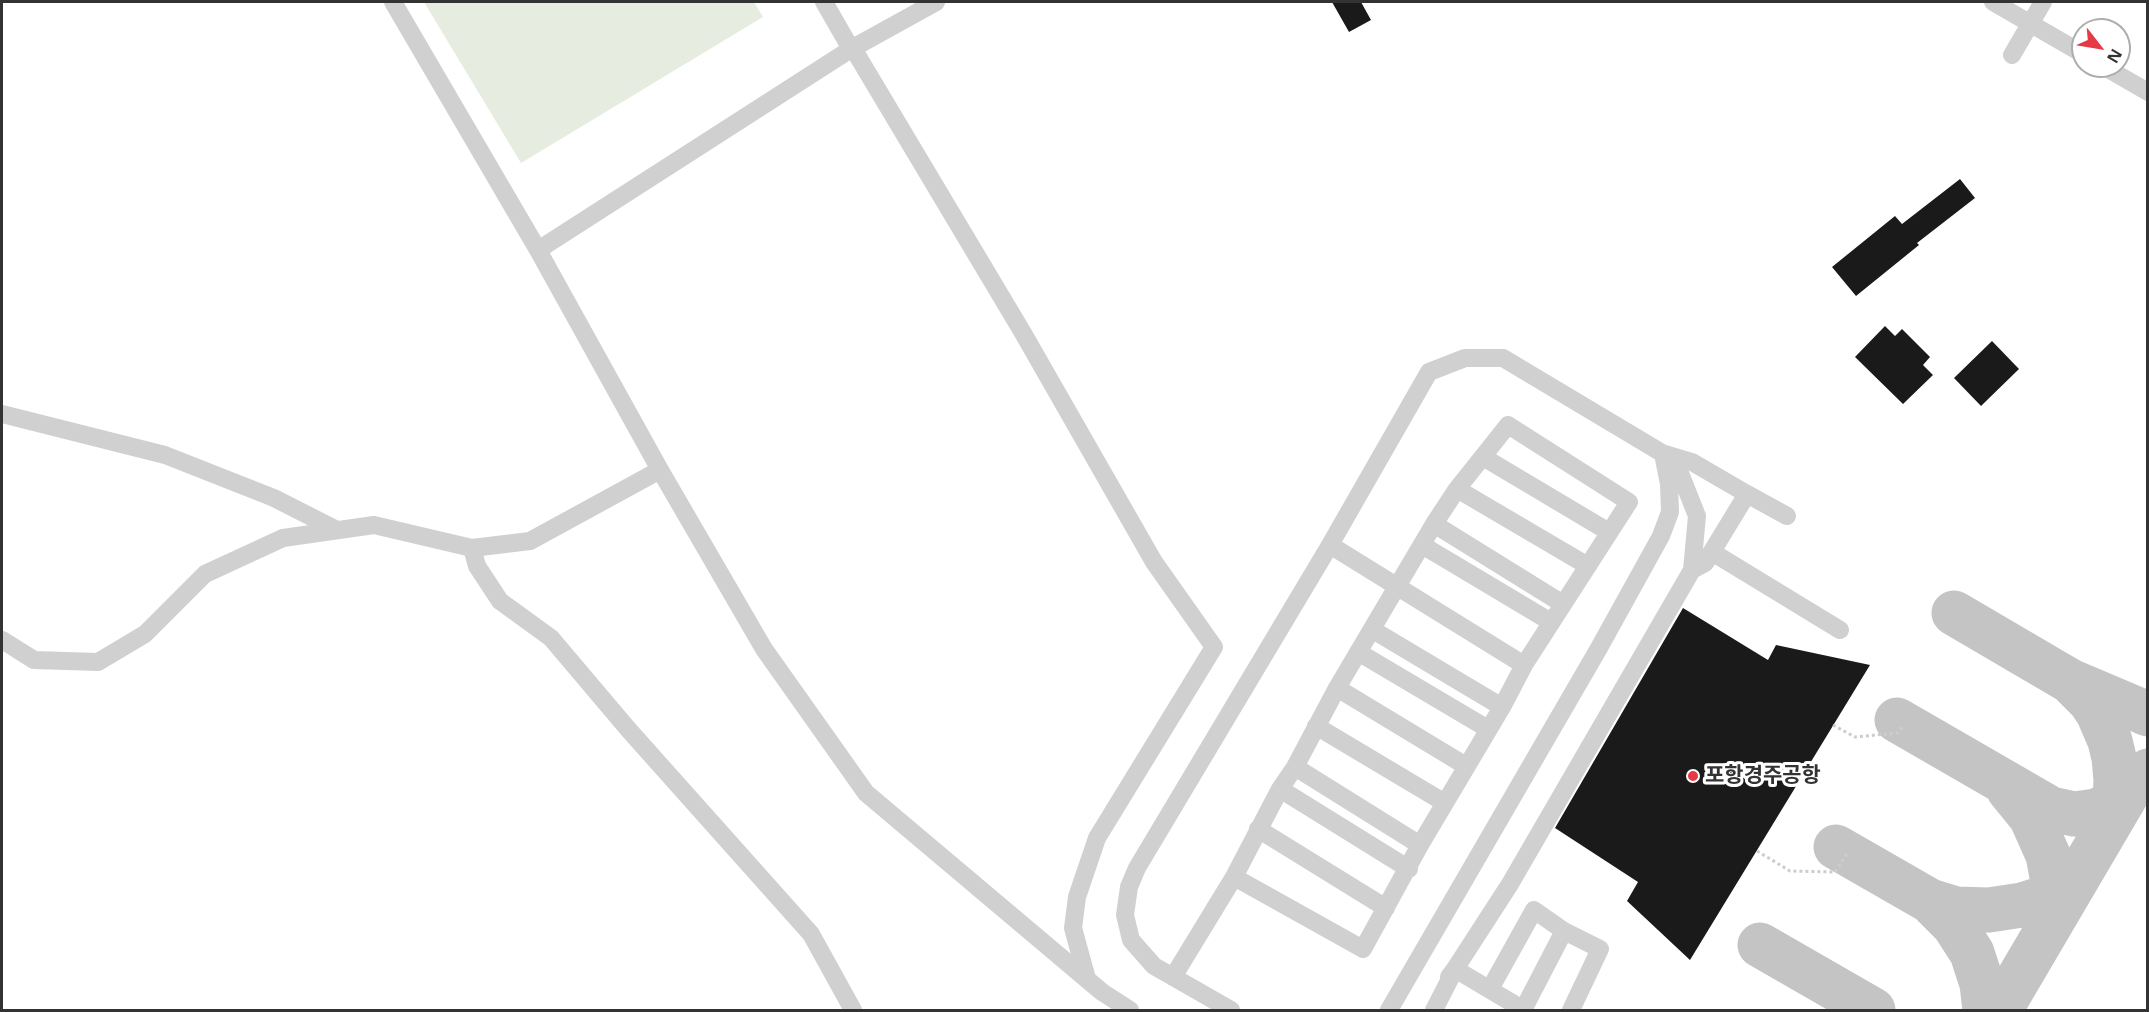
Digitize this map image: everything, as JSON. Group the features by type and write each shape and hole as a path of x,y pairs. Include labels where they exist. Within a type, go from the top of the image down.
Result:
{"street":[{"path":"393,2 538,250 660,470 764,650 866,794 949,861 1087,979 1130,1011"},
{"path":"824,2 1023,333 1154,562 1214,647 1097,838 1077,897 1073,928 1087,979"},
{"path":"538,250 851,49 936,2"},
{"path":"1993,2 2071,47"},
{"path":"2012,55 2043,2"},
{"path":"2124,78 2148,92"},
{"path":"1232,1011 1154,966 1131,940 1125,915 1129,887 1137,868 1330,545 1429,372 1465,358 1503,358 1662,453 1678,468 1697,516 1692,570 1510,884 1455,969 1422,1011"},
{"path":"2,414 165,455 274,498 337,530"},
{"path":"1173,977 1234,877 1258,829 1337,688 1434,524 1457,489 1508,425 1629,502 1524,665 1363,949 1234,877"},
{"path":"1662,453 1692,462 1787,516"},
{"path":"1389,1011 1599,648 1661,536 1670,512 1669,484 1662,453"},
{"path":"1483,457 1610,532"},
{"path":"2,641 34,660 98,662 145,634 205,574 283,538 374,525 472,548 530,541 660,470"},
{"path":"1457,489 1588,566"},
{"path":"1692,570 1705,563 1747,494"},
{"path":"1434,524 1563,604"},
{"path":"1330,545 1396,588 1524,665"},
{"path":"1422,545 1551,622"},
{"path":"472,548 477,566 500,601 551,638 628,729 811,934 853,1011"},
{"path":"1712,552 1840,630"},
{"path":"1373,630 1502,707"},
{"path":"1358,652 1488,729"},
{"path":"1337,688 1466,766"},
{"path":"1316,726 1445,803"},
{"path":"1294,767 1420,845"},
{"path":"1280,789 1409,869"},
{"path":"1258,829 1386,908"},
{"path":"1490,989 1534,910 1564,931 1600,949 1571,1011"},
{"path":"1455,969 1523,1010 1564,931"},
{"path":"1434,1011 1455,969"}],"path":[{"path":"1833,725 1855,737 1897,734 1904,724"},
{"path":"1756,851 1791,871 1835,872 1847,854"}],"shaded area":[{"path":"424,2 754,2 763,17 521,163"}],"building":[{"path":"1332,2 1361,2 1371,20 1349,32"},
{"path":"1960,179 1975,198 1917,243 1919,245 1856,296 1832,267 1895,216 1902,224"},
{"path":"1885,326 1895,336 1902,329 1930,357 1923,365 1933,375 1903,404 1855,357"},
{"path":"1992,341 2019,369 1981,406 1954,378"},
{"name":"포항경주공항","path":"1683,608 1768,660 1776,645 1870,665 1690,960 1627,901 1638,882 1555,828"}],"taxiway":[{"path":"1954,613 2070,681 2148,714"},
{"path":"2070,681 2090,701 2110,741 2116,780 2115,802 2110,820"},
{"path":"1897,720 2051,809 2074,814 2096,811 2115,802 2128,792"},
{"path":"2000,1010 2128,792 2148,771"},
{"path":"2009,790 2031,817 2048,855 2053,882 2050,921"},
{"path":"1836,847 1930,901 1956,909 1989,910 2022,905 2054,895 2077,878"},
{"path":"1930,901 1954,925 1972,953 1982,984 1985,1010"},
{"path":"1760,945 1873,1010"}],"place":[{"name":"포항경주공항","path":"1693,776"}]}
